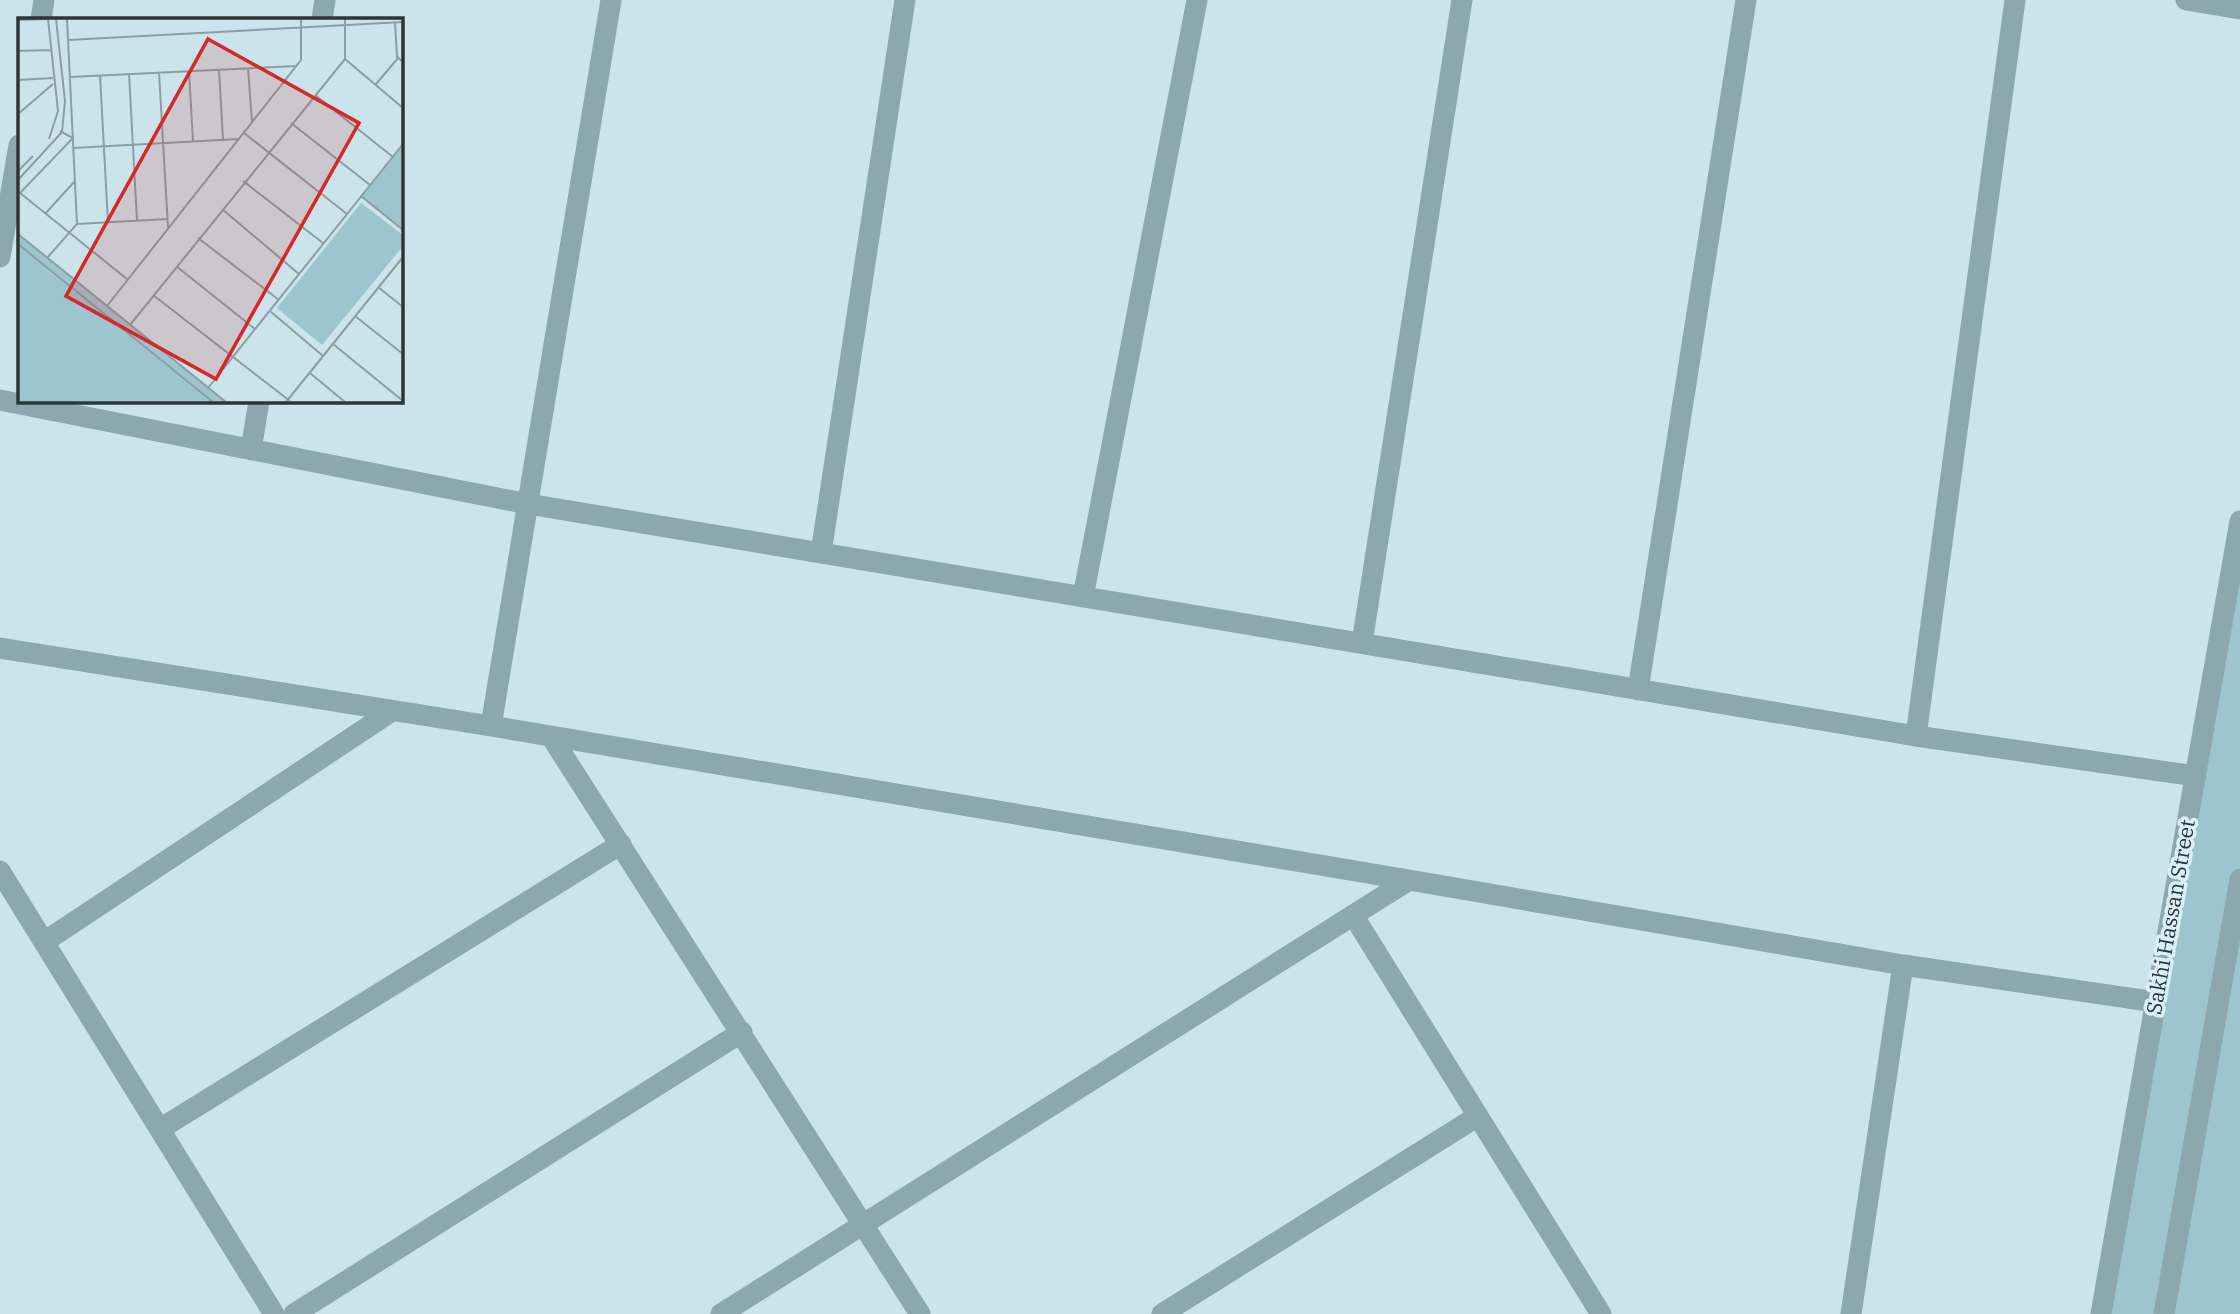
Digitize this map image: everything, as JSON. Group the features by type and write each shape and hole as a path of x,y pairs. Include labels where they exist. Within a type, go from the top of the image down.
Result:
{"street":[{"path":"41,18 44,0"},
{"path":"322,18 325,0"},
{"path":"491,726 611,0"},
{"path":"821,553 905,0"},
{"path":"1083,597 1196,0"},
{"path":"1362,643 1462,0"},
{"path":"1639,690 1746,0"},
{"path":"1916,736 2015,0"},
{"path":"2186,0 2240,9"},
{"path":"0,257 18,151"},
{"path":"0,400 527,504 1916,736 2196,776"},
{"path":"251,450 259,402"},
{"name":"Sakhi Hassan Street","path":"2101,1314 2240,521"},
{"path":"0,648 491,726 1903,965 2156,1002"},
{"path":"44,942 393,710"},
{"path":"552,738 920,1314"},
{"path":"160,1129 621,844"},
{"path":"0,871 274,1314"},
{"path":"2164,1314 2240,879"},
{"path":"721,1314 1409,880"},
{"path":"1353,915 1478,1116 1592,1311"},
{"path":"1851,1314 1903,965"},
{"path":"294,1314 741,1032"},
{"path":"1162,1314 1478,1116"}],"shaded area":[{"path":"2240,519 2240,1314 2101,1314"}]}
